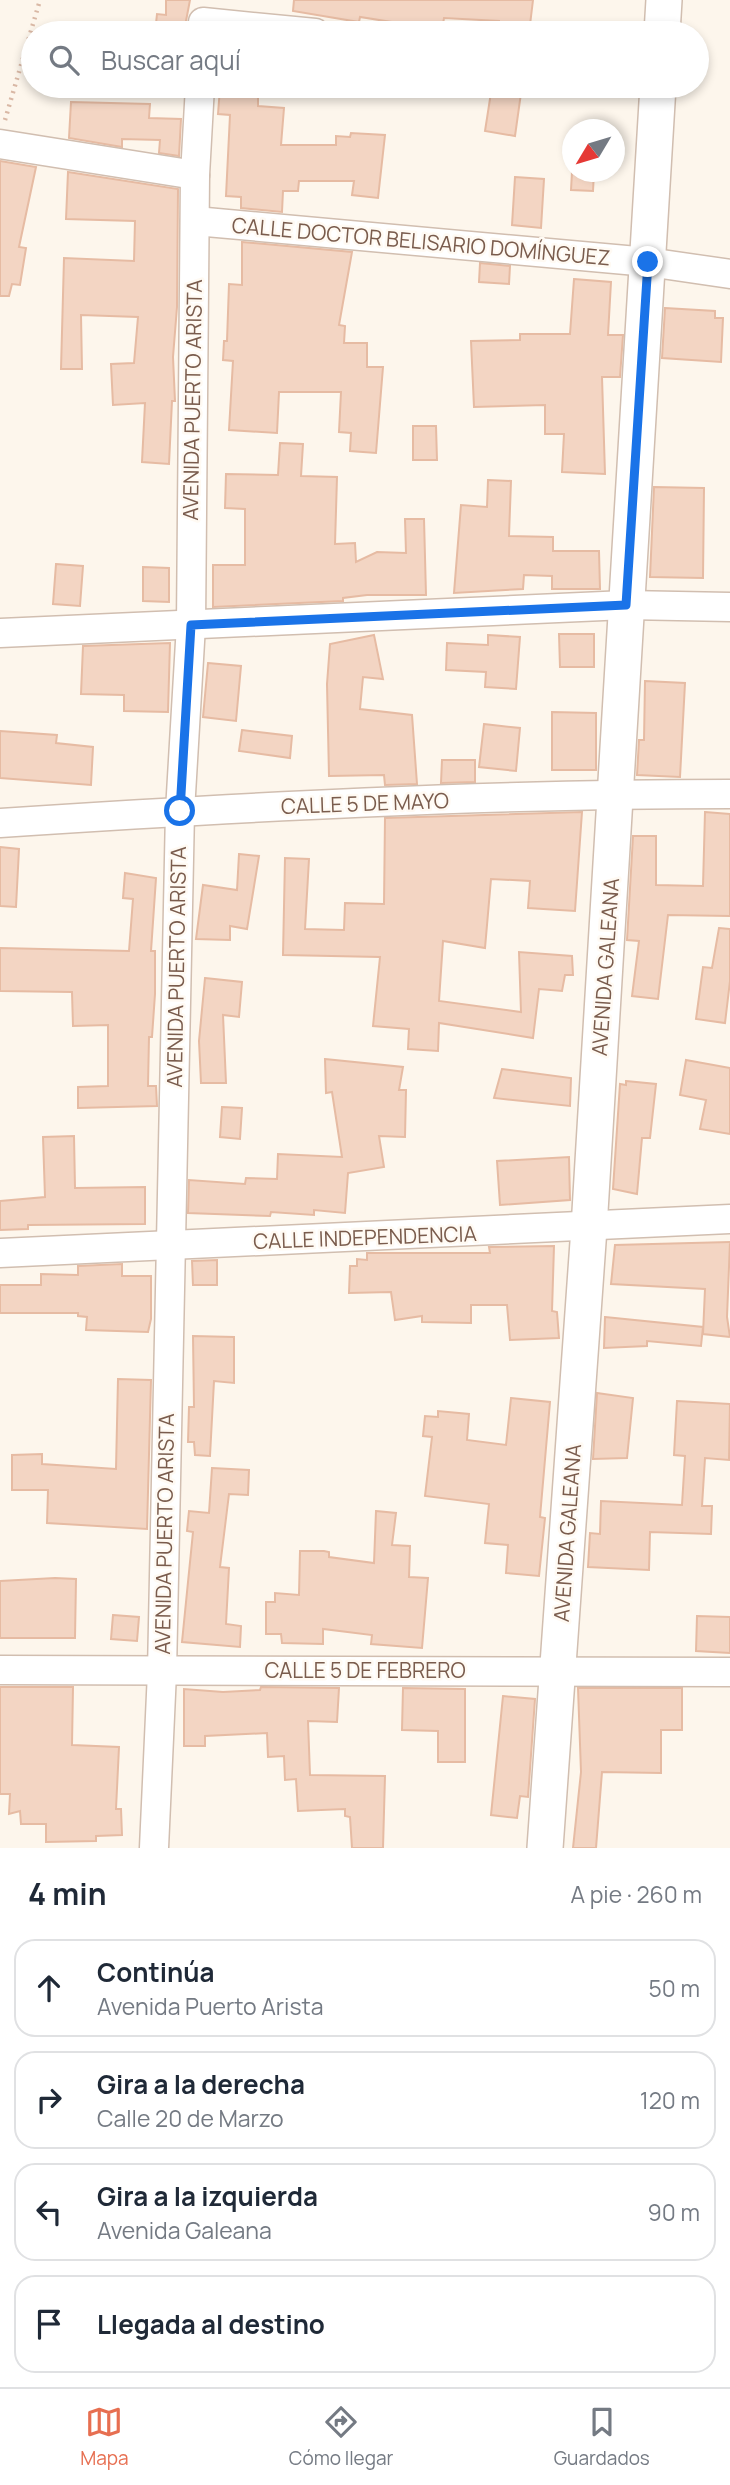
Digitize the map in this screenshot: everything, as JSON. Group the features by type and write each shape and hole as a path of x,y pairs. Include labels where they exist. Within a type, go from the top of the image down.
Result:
{"street":[{"path":"663,21 664,0"},
{"path":"203,18 226,21"},
{"name":"AVENIDA PUERTO ARISTA","path":"154,1848 162,1672 180,811 191,625 195,175 199,98"},
{"name":"AVENIDA GALEANA","path":"545,1848 589,1228 657,98"},
{"path":"2,133 195,175"},
{"name":"CALLE DOCTOR BELISARIO DOMÍNGUEZ","path":"195,221 648,262 730,274"},
{"path":"0,633 626,605 730,607"},
{"name":"CALLE 5 DE MAYO","path":"0,823 180,811 616,794 730,794"},
{"name":"CALLE INDEPENDENCIA","path":"0,1253 589,1228 730,1219"},
{"name":"CALLE 5 DE FEBRERO","path":"0,1670 730,1672"}],"path":[{"path":"34,21 40,0"},
{"path":"2,133 21,66"}],"building":[{"path":"166,0 190,0 186,21 156,21 157,14 166,15"},
{"path":"294,0 533,0 530,21 444,18 444,21 385,21 360,17 359,21 353,21 293,11"},
{"path":"219,98 258,98 258,106 284,108 281,145 336,145 336,136 350,137 351,133 385,135 378,198 352,195 354,181 299,181 298,191 283,191 282,212 241,208 241,197 226,196 230,115 218,114"},
{"path":"490,98 520,98 515,136 485,131"},
{"path":"71,102 150,104 149,118 181,119 179,156 159,153 160,140 122,139 122,147 69,138"},
{"path":"0,161 36,167 19,247 26,248 20,285 12,284 9,296 0,296"},
{"path":"68,172 178,189 177,307 173,357 175,401 172,401 169,464 142,462 145,403 113,405 111,364 134,363 138,317 81,315 82,369 61,369 64,258 134,261 135,221 66,219"},
{"path":"515,177 544,179 541,228 512,225"},
{"path":"571,182 593,182 593,191 571,190"},
{"path":"242,242 352,252 339,325 345,326 344,343 367,343 367,367 383,367 376,453 350,451 351,433 339,432 341,392 279,392 277,433 229,430 233,361 223,360 224,341 227,341 229,284 242,285"},
{"path":"480,263 510,266 509,284 479,282"},
{"path":"574,279 611,282 608,335 623,335 620,377 602,377 605,474 562,472 564,434 545,434 545,405 474,407 471,341 520,340 520,334 570,334"},
{"path":"665,308 715,311 715,318 723,318 721,362 662,358"},
{"path":"413,426 436,426 437,460 413,460"},
{"path":"280,443 303,444 301,476 337,477 335,544 355,543 356,562 377,552 406,553 405,519 424,519 426,595 367,595 343,598 343,601 213,607 213,565 245,565 245,509 225,508 226,474 278,475"},
{"path":"488,480 511,481 509,536 553,537 553,551 599,551 600,589 552,589 552,576 524,575 523,589 454,593 461,505 487,507"},
{"path":"654,487 704,488 703,578 650,577"},
{"path":"56,564 83,566 80,606 53,604"},
{"path":"143,567 169,568 169,602 143,601"},
{"path":"559,634 594,634 594,667 560,667"},
{"path":"374,635 383,679 363,677 360,709 412,715 417,784 385,785 384,775 329,776 327,684 330,644"},
{"path":"488,635 520,637 516,689 485,687 486,672 446,670 447,643 488,645"},
{"path":"170,643 168,712 124,711 124,695 81,694 83,646"},
{"path":"208,663 241,666 236,721 203,717"},
{"path":"645,681 685,683 680,777 637,775 639,740 644,740"},
{"path":"552,712 596,713 596,770 552,770"},
{"path":"484,724 520,728 516,771 479,767"},
{"path":"242,730 292,736 290,758 239,751"},
{"path":"0,731 57,735 56,743 93,747 91,785 0,778"},
{"path":"442,760 475,760 475,782 441,783"},
{"path":"582,812 575,911 528,908 530,881 491,879 485,948 443,941 439,1001 521,1012 519,952 572,956 573,975 565,975 562,991 539,989 533,1038 439,1023 438,1051 408,1049 409,1029 373,1026 380,957 283,955 285,858 309,859 305,929 344,930 345,903 384,904 385,818"},
{"path":"705,812 730,814 730,916 668,915 658,999 632,996 639,941 627,940 633,836 656,836 656,885 703,886"},
{"path":"0,847 19,849 16,907 0,906"},
{"path":"239,854 259,856 247,929 230,926 230,940 196,939 203,885 237,890"},
{"path":"125,873 156,878 151,951 155,951 155,994 152,1037 149,1037 148,1086 156,1086 157,1106 78,1108 78,1087 108,1086 108,1025 73,1026 72,992 0,991 0,948 129,951 133,899 123,898"},
{"path":"719,928 730,929 730,981 725,1023 696,1019 703,967 712,968"},
{"path":"205,978 242,982 239,1017 223,1015 226,1083 201,1083 199,1041"},
{"path":"325,1059 403,1067 399,1090 406,1090 405,1137 379,1136 384,1167 348,1173 345,1213 314,1210 314,1215 271,1212 270,1216 188,1213 189,1180 245,1184 246,1178 277,1179 278,1154 342,1157 332,1092 326,1093"},
{"path":"686,1060 730,1068 730,1134 700,1129 706,1100 680,1095"},
{"path":"502,1069 571,1078 570,1106 494,1098"},
{"path":"626,1081 656,1084 650,1138 642,1138 637,1194 613,1189 620,1084 626,1085"},
{"path":"222,1107 242,1108 240,1139 220,1137"},
{"path":"74,1136 75,1188 145,1187 145,1224 28,1225 28,1229 0,1230 0,1201 45,1197 43,1137"},
{"path":"569,1157 570,1200 500,1205 497,1161"},
{"path":"730,1242 727,1317 730,1337 703,1334 705,1289 611,1284 615,1245"},
{"path":"554,1246 552,1311 557,1312 559,1338 510,1340 507,1305 471,1305 471,1323 422,1322 422,1316 395,1320 391,1292 349,1293 350,1266 357,1266 357,1259 367,1260 367,1253 490,1253 489,1247"},
{"path":"217,1260 217,1285 193,1285 192,1261"},
{"path":"122,1264 122,1276 151,1276 151,1319 148,1332 86,1330 87,1317 78,1316 78,1313 0,1313 0,1285 41,1285 41,1274 78,1275 78,1266"},
{"path":"605,1317 703,1327 701,1346 647,1341 647,1346 604,1348"},
{"path":"193,1336 234,1337 234,1383 214,1381 210,1456 195,1455 194,1442 188,1442 189,1407 194,1407"},
{"path":"118,1379 151,1380 147,1529 47,1523 48,1490 12,1490 12,1455 42,1454 42,1464 116,1469"},
{"path":"597,1393 633,1398 627,1458 593,1459"},
{"path":"511,1398 550,1402 540,1517 545,1518 539,1576 506,1573 508,1545 485,1543 489,1504 425,1496 432,1437 423,1436 425,1416 438,1417 438,1411 469,1414 467,1440 506,1445"},
{"path":"677,1401 730,1404 729,1460 705,1458 702,1506 712,1506 711,1534 650,1532 649,1570 588,1567 590,1533 600,1534 601,1501 682,1505 685,1456 674,1455"},
{"path":"212,1468 249,1470 248,1495 229,1494 220,1567 229,1568 226,1624 241,1626 240,1647 182,1642 193,1532 187,1531 189,1511 209,1513"},
{"path":"376,1511 396,1513 392,1545 410,1546 409,1577 428,1578 422,1648 371,1644 372,1635 323,1629 323,1644 282,1643 281,1634 266,1634 266,1602 275,1602 275,1593 299,1595 300,1551 324,1551 329,1552 329,1557 374,1563"},
{"path":"76,1579 75,1638 0,1638 0,1581"},
{"path":"113,1615 139,1617 137,1641 111,1639"},
{"path":"697,1616 730,1617 730,1653 696,1651"},
{"path":"0,1687 73,1687 72,1745 119,1747 116,1809 121,1809 122,1835 96,1836 96,1841 46,1842 46,1824 21,1824 20,1811 9,1814 10,1794 0,1794"},
{"path":"261,1687 339,1688 337,1722 308,1721 310,1775 385,1776 383,1848 352,1848 350,1817 345,1816 345,1809 298,1811 296,1779 285,1780 284,1756 268,1757 267,1733 205,1736 205,1746 184,1746 184,1689 223,1692 260,1690"},
{"path":"403,1688 465,1689 465,1762 438,1762 438,1731 402,1730"},
{"path":"578,1688 682,1688 682,1730 661,1730 661,1773 602,1772 596,1848 573,1848 581,1772"},
{"path":"503,1696 535,1699 528,1797 520,1796 517,1818 491,1815"}],"route":[{"path":"180,811 191,625 626,605 648,262"}]}
